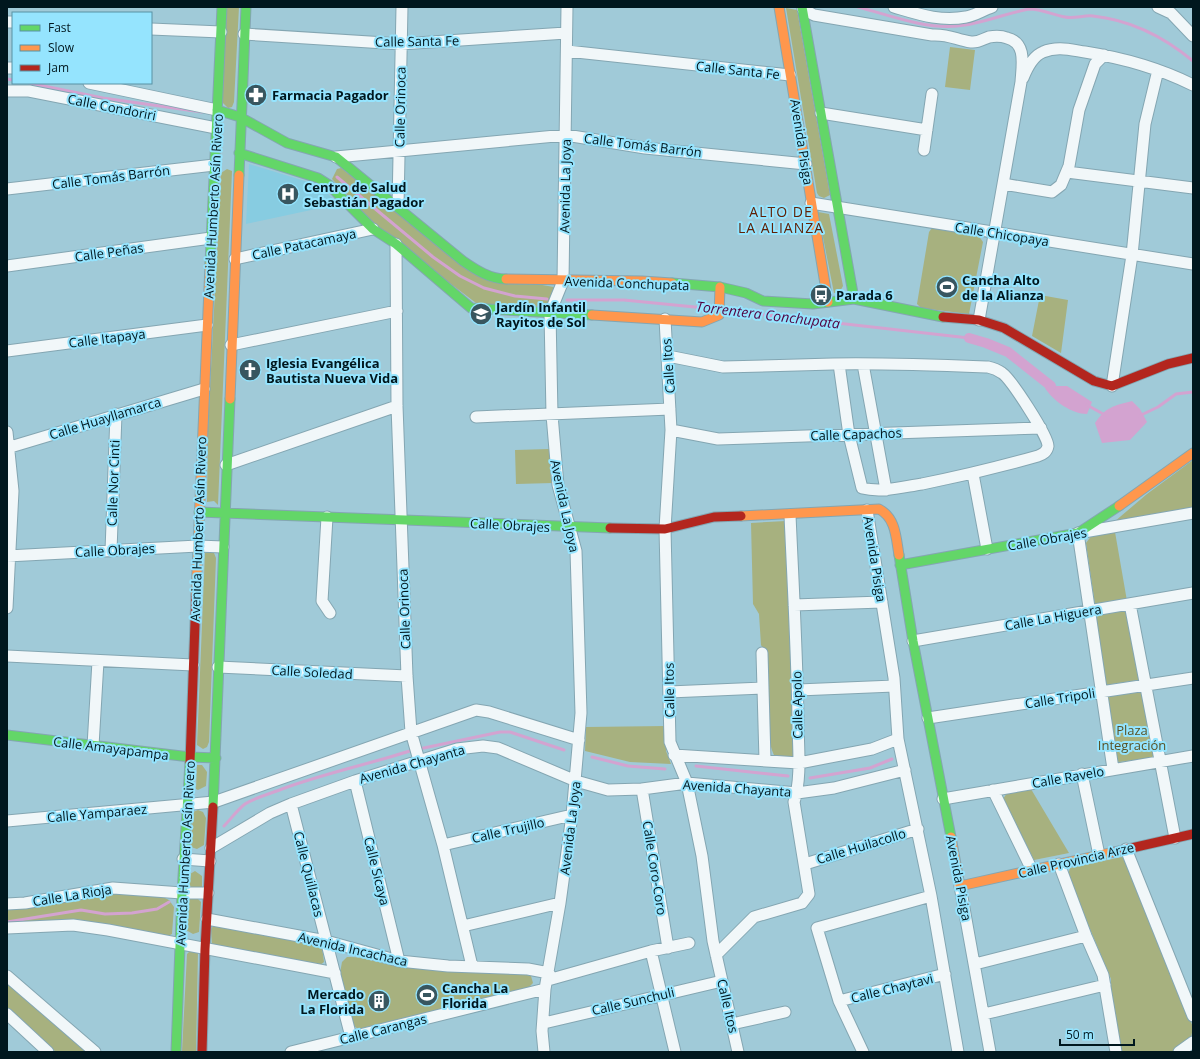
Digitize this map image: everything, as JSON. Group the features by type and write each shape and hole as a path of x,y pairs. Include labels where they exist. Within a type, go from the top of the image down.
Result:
{"street":[{"name":"Avenida Humberto Asín Rivero","path":"176,1052 222,7"},
{"name":"Avenida Humberto Asín Rivero","path":"202,1052 205,949 216,758 218,667 235,259 234,159 240,117 246,7"},
{"name":"Calle Orinoca","path":"398,206 402,7"},
{"name":"Avenida La Joya","path":"544,1052 542,1031 547,981 560,903 572,815 581,713 576,551 558,485 552,414 550,313 563,281 567,7"},
{"path":"894,7 927,17 942,19 967,17 992,7"},
{"path":"1158,7 1171,13 1193,36"},
{"path":"789,8 814,14 932,35 951,36 972,42 990,37 1004,37 1014,40 1020,46 1022,56 1021,82 979,320"},
{"name":"Avenida Pisiga","path":"789,8 790,75 828,302"},
{"name":"Avenida Pisiga","path":"789,8 821,113 839,206 854,299"},
{"path":"152,29 221,32"},
{"name":"Calle Santa Fe","path":"244,34 401,44 566,33"},
{"path":"1021,82 1033,59 1042,52 1055,49 1123,58 1158,70 1193,85"},
{"name":"Calle Santa Fe","path":"567,52 790,75"},
{"path":"1003,184 1052,192 1061,185 1067,172 1079,110 1095,64 1104,55"},
{"path":"1112,386 1132,255 1146,124 1158,70"},
{"name":"Avenida Conchupata","path":"93,84 217,110 240,117 287,143 336,157 478,271 497,278 642,282 720,287 746,293 763,300 813,304 854,299 947,318 979,320 1004,328 1094,381 1112,386"},
{"name":"Calle Condoriri","path":"7,91 29,91 216,128"},
{"path":"924,150 932,94"},
{"path":"821,113 927,130"},
{"name":"Calle Tomás Barrón","path":"336,157 566,135 645,148 806,164"},
{"path":"214,164 234,159 318,178 329,185 373,229 396,244 471,308 702,322 719,315 720,287"},
{"name":"Calle Tomás Barrón","path":"7,189 214,164"},
{"path":"1067,172 1193,188"},
{"name":"Calle Chicopaya","path":"811,203 839,206 1193,264"},
{"name":"Calle Patacamaya","path":"235,259 373,229"},
{"name":"Calle Peñas","path":"7,266 211,238"},
{"name":"Calle Orinoca","path":"396,244 397,406 407,676 411,732 443,845 472,966"},
{"path":"231,345 397,311"},
{"name":"Calle Itos","path":"665,319 671,430 665,529 670,742 674,755 687,783 702,856 716,955 737,1052"},
{"name":"Calle Itapaya","path":"7,351 207,326"},
{"path":"668,356 723,367 839,364 988,367 1004,374 1042,428 1048,448 1045,453 973,474 886,490 874,491 862,488 849,435 839,364"},
{"path":"1112,386 1121,380 1144,373 1169,362 1193,358"},
{"path":"863,364 886,490"},
{"name":"Calle Huayllamarca","path":"8,448 116,414 204,389"},
{"path":"226,464 397,406"},
{"path":"476,418 670,409"},
{"name":"Calle Nor Cinti","path":"111,551 116,414"},
{"name":"Calle Capachos","path":"671,430 718,439 1042,428"},
{"path":"7,432 13,491 7,608"},
{"path":"1113,769 1078,533 1100,520 1193,453"},
{"path":"973,474 987,549"},
{"name":"Avenida Pisiga","path":"958,1052 946,974 918,829 898,739 894,686 867,510 879,509 886,512 892,519 913,641 975,964 990,1052"},
{"name":"Calle Obrajes","path":"199,512 569,528 665,529 714,517 790,515 867,510"},
{"name":"Calle Obrajes","path":"900,565 1193,513"},
{"name":"Calle Apolo","path":"716,955 754,916 802,903 809,894 794,802 798,763 798,690 790,515"},
{"path":"326,517 322,601 330,613"},
{"name":"Calle Obrajes","path":"9,556 198,546 223,547"},
{"name":"Calle La Higuera","path":"913,641 1193,593"},
{"path":"794,605 882,602"},
{"path":"1130,604 1175,838"},
{"path":"762,653 765,760"},
{"path":"7,656 193,665"},
{"path":"93,746 98,661"},
{"name":"Calle Soledad","path":"218,667 407,676"},
{"name":"Calle Tripoli","path":"928,718 1193,678"},
{"path":"798,690 894,686"},
{"path":"669,692 763,688"},
{"path":"186,805 214,802 476,710 489,712 579,740"},
{"name":"Calle Amayapampa","path":"7,735 190,757 216,758"},
{"path":"674,755 798,763 872,749 898,739"},
{"name":"Avenida Chayanta","path":"211,848 270,813 291,804 419,760 457,749 483,746 498,748 576,781 608,790 642,789 687,783 796,793 834,788 905,770"},
{"name":"Calle Ravelo","path":"943,799 1193,756"},
{"path":"1082,774 1099,855"},
{"name":"Calle Sicaya","path":"355,781 399,961"},
{"name":"Calle Coro-Coro","path":"642,789 668,948"},
{"path":"993,790 1032,870"},
{"name":"Calle Quillacas","path":"291,804 351,1037"},
{"name":"Calle Yamparaez","path":"7,821 186,805"},
{"name":"Calle Trujillo","path":"443,845 572,815"},
{"name":"Calle Huilacollo","path":"805,864 918,829"},
{"name":"Calle Provincia Arze","path":"960,886 1193,834"},
{"path":"1126,849 1193,1016"},
{"path":"184,859 210,860"},
{"path":"1059,864 1105,985 1116,1052"},
{"name":"Calle La Rioja","path":"7,904 25,903 113,888 182,893 208,893"},
{"path":"863,1052 839,1001 817,928 931,896"},
{"path":"463,926 560,903"},
{"name":"Avenida Incachaca","path":"207,919 326,941 367,954 399,961 448,966 528,969 547,981 651,951 689,943"},
{"name":"Calle La Rioja","path":"7,928 73,925 180,943 205,949"},
{"path":"975,964 1086,936"},
{"path":"205,949 335,973"},
{"path":"651,951 674,1052"},
{"name":"Calle Chaytavi","path":"839,1001 946,974"},
{"path":"7,976 95,1052"},
{"name":"Calle Carangas","path":"291,1052 351,1037 547,981"},
{"name":"Calle Sunchuli","path":"544,1023 722,981"},
{"path":"984,1014 1105,985"},
{"path":"732,1024 785,1012"},
{"path":"7,1014 48,1052"},
{"path":"1179,1052 1193,1042"}],"shaded area":[{"name":"Centro de Salud Sebastián Pagador","path":"249,164 318,185 339,204 246,224"},
{"path":"1051,386 1067,386 1092,402 1087,414 1075,412 1063,406 1048,393 1045,388"},
{"path":"1132,401 1140,409 1147,422 1130,440 1102,443 1095,423 1110,408"}],"green space":[{"path":"226,7 239,7 234,102 232,107 228,108 222,102"},
{"path":"786,8 797,10 830,195 824,198 819,196 817,193"},
{"path":"950,47 975,50 970,90 945,87"},
{"path":"341,168 476,274 554,287 552,296 546,307 480,306 381,231 332,179 337,169"},
{"path":"227,169 232,171 218,505 214,501 207,502 208,428 221,173"},
{"path":"818,212 829,214 843,286 839,293 834,293"},
{"path":"932,228 978,235 983,242 969,314 921,308 917,304 929,232"},
{"path":"1040,295 1068,300 1061,353 1032,336"},
{"path":"549,449 553,483 516,484 515,450"},
{"path":"1193,460 1193,508 1114,522 1147,494"},
{"path":"786,521 794,758 776,758 772,750 768,725 767,656 761,645 759,614 753,604 751,523"},
{"path":"1115,532 1127,601 1095,605 1086,543 1092,535"},
{"path":"205,553 214,553 216,558 209,742 207,747 203,749 197,745"},
{"name":"Plaza Integración","path":"1127,609 1139,680 1106,685 1096,615"},
{"name":"Plaza Integración","path":"1141,691 1154,755 1151,758 1119,762 1117,761 1107,699 1108,696"},
{"path":"666,726 666,751 671,764 630,762 585,751 586,727"},
{"path":"197,765 202,765 207,772 206,786 198,790 196,789"},
{"path":"1031,789 1069,853 1034,860 1003,799 1007,793"},
{"path":"198,810 203,812 206,818 204,845 197,849 191,847 193,812"},
{"path":"1122,857 1125,860 1193,1027 1191,1038 1172,1052 1119,1052 1111,1008 1111,979 1069,879 1068,875 1070,868"},
{"path":"195,871 202,876 202,890 188,886 190,874"},
{"path":"105,893 163,897 169,900 174,907 172,934 168,936 76,919 7,924 7,908"},
{"path":"197,898 201,902 199,932 193,934 186,930 189,899"},
{"path":"214,925 320,944 322,947 324,962 319,966 212,946 211,929"},
{"path":"191,950 198,952 196,1052 182,1052 187,954"},
{"path":"347,957 428,969 523,974 531,976 533,983 528,988 358,1029 353,1025 340,973 342,962"},
{"path":"7,982 86,1052 56,1052 7,1009"}],"waterway":[{"path":"858,7 907,21 945,26 976,23 1029,9 1068,17 1090,16 1107,18 1121,21 1159,37 1193,61"},
{"name":"Torrentera Conchupata","path":"7,79 12,80"},
{"name":"Torrentera Conchupata","path":"34,84 103,98 202,112"},
{"name":"Torrentera Conchupata","path":"337,177 433,257 460,276 484,288 515,296 547,299"},
{"name":"Torrentera Conchupata","path":"567,300 624,300 715,309"},
{"name":"Torrentera Conchupata","path":"723,310 969,338"},
{"path":"969,338 1008,352 1051,386"},
{"path":"1139,416 1158,407 1176,394 1193,392"},
{"path":"1087,405 1105,415"},
{"path":"419,749 500,732 510,732 564,750"},
{"path":"224,826 242,806 258,797 298,783 413,750"},
{"path":"592,757 628,766 665,769"},
{"path":"810,778 870,768 892,759"},
{"path":"696,766 788,776"},
{"path":"7,922 81,910 105,914 132,913 157,909 169,902"}],"traffic: fast":[{"path":"210,264 222,7"},
{"path":"239,175 246,7"},
{"path":"802,7 854,299"},
{"path":"217,110 240,117 287,143 336,157 463,261 489,276 506,279"},
{"path":"239,153 318,178 329,185 373,229 396,244 471,308 592,315"},
{"path":"672,283 720,287 746,293 763,301 813,304 854,299 943,317"},
{"path":"213,807 230,399"},
{"path":"900,565 1078,533 1119,506"},
{"path":"199,512 610,528"},
{"path":"899,555 913,641 951,837"},
{"path":"7,735 190,757 216,758"},
{"path":"176,1052 182,893 190,762"}],"traffic: slow":[{"path":"779,7 828,302"},
{"path":"230,399 239,175"},
{"path":"196,595 210,264"},
{"path":"506,279 642,281 672,283"},
{"path":"592,315 702,322 719,315 720,287"},
{"path":"1119,506 1193,453"},
{"path":"741,516 879,509 885,513 892,523 896,535 899,555"},
{"path":"951,837 960,886 1114,852"}],"traffic: jam":[{"path":"943,317 979,320 1004,328 1094,381 1112,386 1168,364 1193,358"},
{"path":"610,528 665,529 714,517 741,516"},
{"path":"190,762 196,595"},
{"path":"202,1052 205,949 213,807"},
{"path":"1114,852 1193,834"}],"place":[{"name":"Farmacia Pagador","path":"256,95"},
{"name":"Centro de Salud Sebastián Pagador","path":"288,194"},
{"name":"Cancha Alto de la Alianza","path":"947,287"},
{"name":"Parada 6","path":"821,295"},
{"name":"Jardín Infantil Rayitos de Sol","path":"481,314"},
{"name":"Iglesia Evangélica Bautista Nueva Vida","path":"250,370"},
{"name":"Cancha La Florida","path":"427,995"},
{"name":"Mercado La Florida","path":"379,1001"}],"district":[{"name":"ALTO DE LA ALIANZA","path":"781,220"}]}
